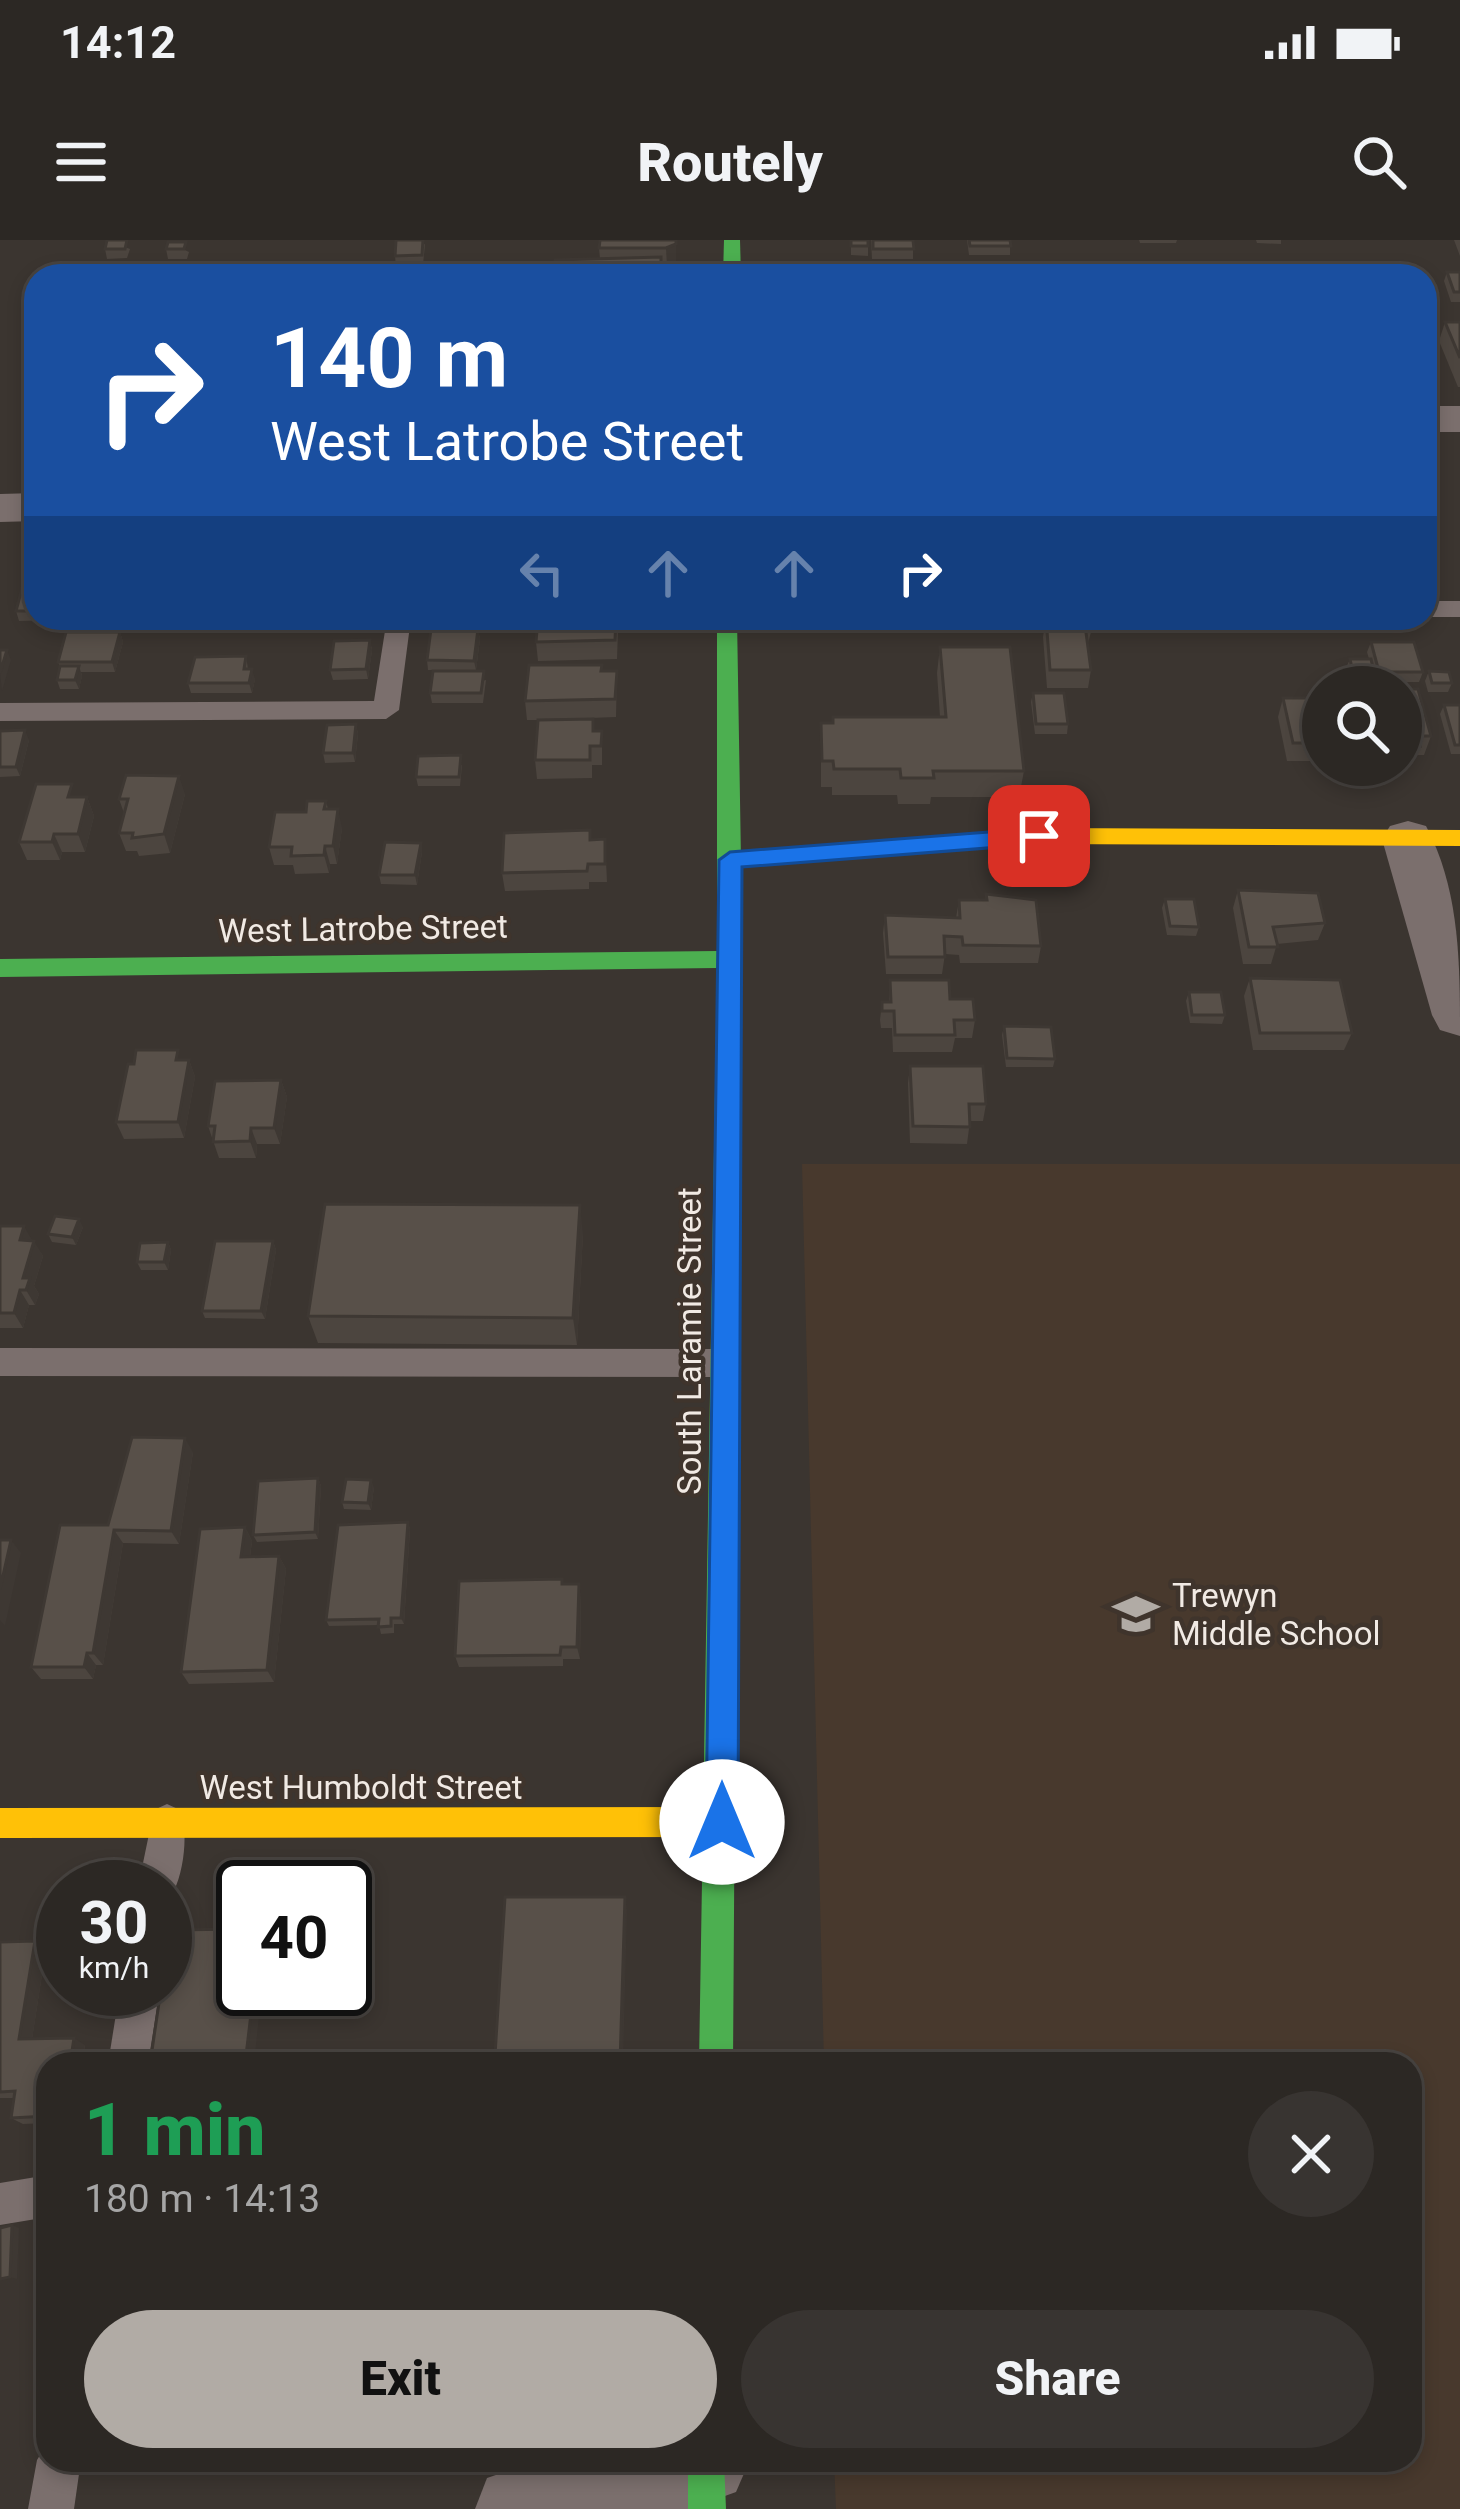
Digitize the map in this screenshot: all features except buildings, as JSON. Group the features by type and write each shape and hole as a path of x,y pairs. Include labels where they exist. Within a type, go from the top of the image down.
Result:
{"street":[{"name":"South Laramie Street","path":"716,2052 730,860 727,630"},
{"path":"730,860 1039,836 1434,838 1460,1015"},
{"name":"West Latrobe Street","path":"0,968 728,959"},
{"name":"West Humboldt Street","path":"0,1823 722,1822"},
{"path":"518,2509 706,2477"}],"lane":[{"path":"0,712 386,710 397,630"},
{"path":"0,1362 724,1363"},
{"path":"161,1860 167,1823"},
{"path":"130,2052 136,2016"},
{"path":"0,2204 36,2198"},
{"path":"51,2509 57,2472"}],"shaded area":[{"name":"Trewyn Middle School","path":"802,1164 1460,1164 1460,2509 836,2509 834,2472 1422,2472 1422,2052 824,2052"}],"traffic: fast":[{"path":"732,240 732,264"},
{"path":"716,2052 730,860 727,630"},
{"path":"0,968 728,959"},
{"path":"706,2472 707,2509"}],"traffic: slow":[{"path":"730,860 1039,836 1460,838"},
{"path":"0,1823 722,1822"}],"place":[{"name":"Trewyn Middle School","path":"1136,1614"}],"route":[{"path":"722,1822 730,860 1039,836"}]}
